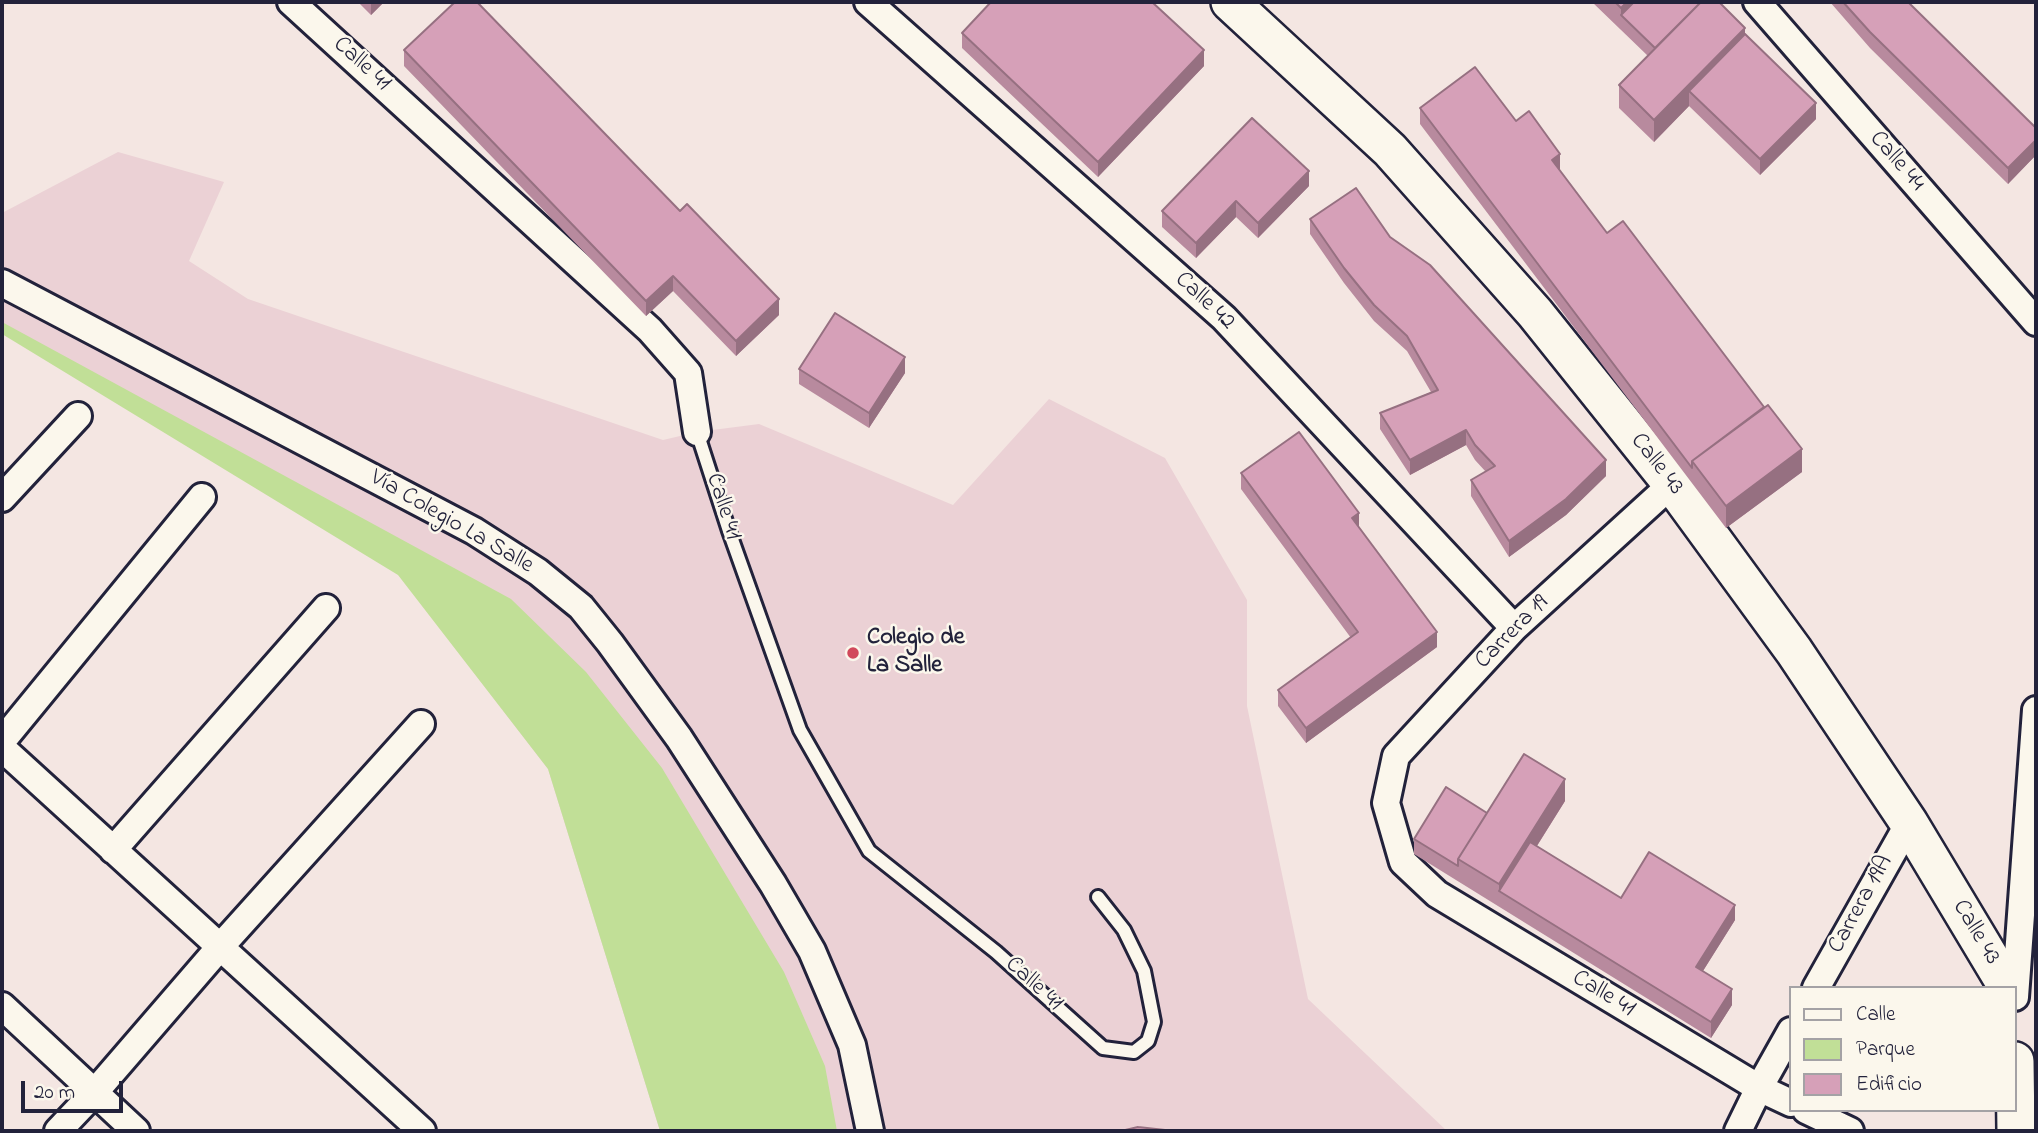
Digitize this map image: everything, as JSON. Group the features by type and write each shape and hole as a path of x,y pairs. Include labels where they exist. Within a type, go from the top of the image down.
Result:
{"street":[{"name":"Calle 41","path":"291,2 650,330 688,373 697,432"},
{"name":"Calle 42","path":"868,2 1224,318 1514,628"},
{"name":"Calle 43","path":"1230,2 1390,150 1535,313 1672,484 1794,651 1909,823 2007,986"},
{"name":"Calle 44","path":"1756,2 2036,321"},
{"name":"Vía Colegio La Salle","path":"2,284 474,531 538,572 581,607 679,738 773,884 812,951 852,1045 870,1131"},
{"path":"2,498 78,416"},
{"name":"Carrera 19","path":"1386,803 1396,756 1514,628 1672,484"},
{"path":"2,741 202,497"},
{"path":"113,850 326,608"},
{"path":"2016,986 2036,710"},
{"path":"58,1131 421,724"},
{"path":"2,748 422,1131"},
{"name":"Calle 41","path":"1386,803 1403,862 1437,894 1759,1088 1790,1103"},
{"name":"Carrera 19A","path":"1817,986 1909,823"},
{"path":"2,1006 136,1131"},
{"path":"1738,1131 1790,1033"},
{"path":"1810,1112 1850,1131"},
{"path":"2015,1112 2015,1131"}],"lane":[{"name":"Calle 41","path":"697,432 800,730 869,851 996,952 1103,1048 1134,1052 1148,1041 1154,1022 1144,971 1124,930 1098,897"}],"shaded area":[{"name":"Colegio de La Salle","path":"118,152 224,182 189,261 248,299 663,440 697,432 759,424 953,505 1049,399 1165,458 1247,600 1247,706 1308,999 1447,1131 660,1131 548,769 398,574 2,333 2,213"}],"green space":[{"path":"2,322 511,599 586,672 662,768 784,972 825,1066 837,1131 660,1131 548,769 398,575 2,334"}],"building":[{"path":"455,2 477,2 680,211 687,204 779,299 736,341 673,276 646,301 404,50"},
{"path":"991,2 1152,2 1204,50 1098,162 962,33"},
{"path":"1615,2 1627,2 1621,8"},
{"path":"1634,2 1701,2 1655,48 1621,15"},
{"path":"1701,2 1719,2 1745,28 1654,120 1619,85"},
{"path":"1843,2 1908,2 2036,128 2036,140 2008,168"},
{"path":"1745,34 1816,103 1760,159 1689,91"},
{"path":"1475,67 1516,121 1529,111 1560,154 1552,160 1607,233 1623,221 1764,407 1692,461 1692,468 1420,108"},
{"path":"1252,118 1309,171 1258,223 1236,201 1196,243 1162,211"},
{"path":"1356,188 1390,237 1430,265 1606,460 1566,499 1509,541 1471,480 1495,466 1475,445 1466,430 1410,460 1380,413 1438,390 1407,336 1374,305 1310,219"},
{"path":"835,313 905,357 869,413 799,369"},
{"path":"1768,405 1802,449 1726,506 1692,461"},
{"path":"1299,432 1359,513 1352,518 1437,632 1306,728 1278,690 1358,632 1241,473"},
{"path":"1524,754 1565,779 1499,884 1458,859"},
{"path":"1446,787 1487,813 1458,859 1458,866 1414,839"},
{"path":"1530,842 1621,898 1649,852 1735,905 1696,967 1732,989 1711,1022 1499,891"},
{"path":"1138,1127 1174,1131 1121,1131"}],"place":[{"name":"Colegio de La Salle","path":"853,653"}]}
